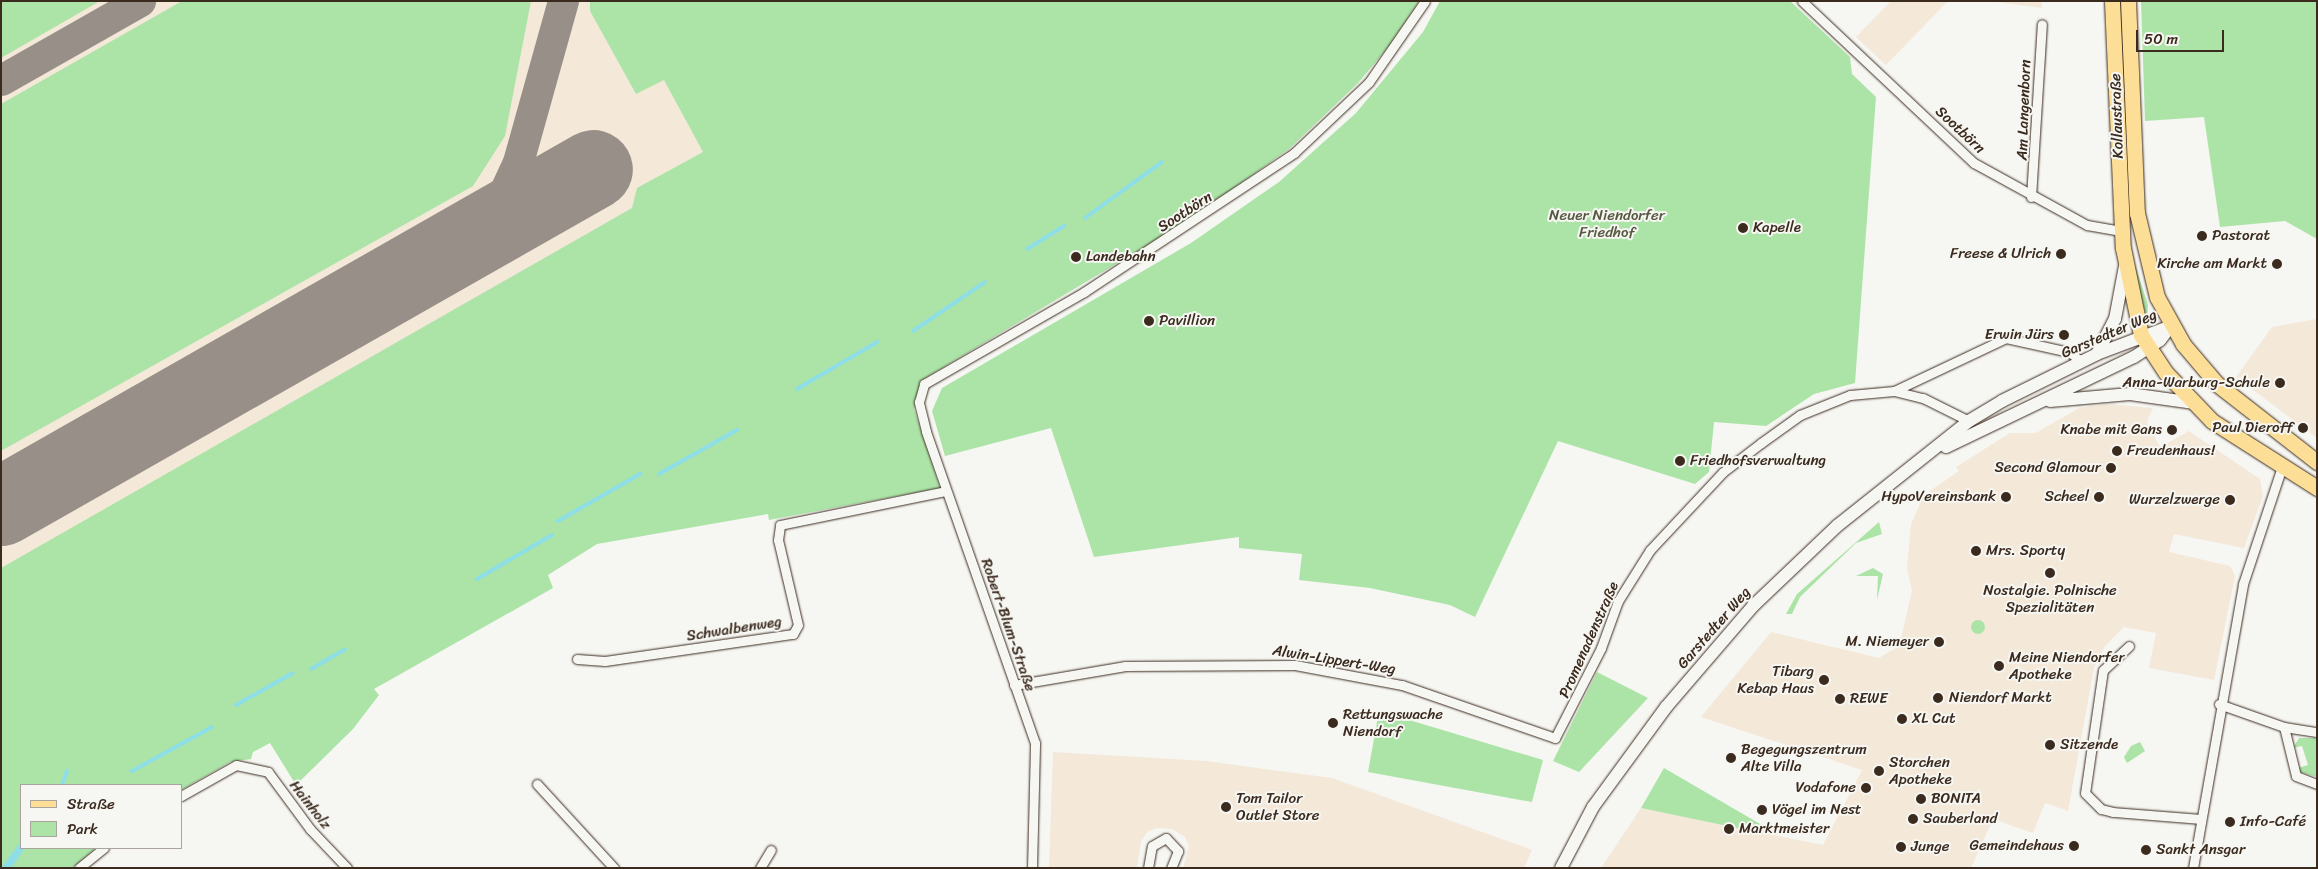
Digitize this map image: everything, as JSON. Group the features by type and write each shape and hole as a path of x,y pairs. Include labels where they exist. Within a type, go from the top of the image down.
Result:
{"main road":[{"name":"Kollaustraße","path":"2112,1 2125,266 2141,335 2148,349 2212,421 2282,468 2317,488"},
{"name":"Kollaustraße","path":"2128,1 2139,231 2150,277 2171,326 2217,384 2317,462"},
{"path":"2097,354 2115,319 2125,266"},
{"name":"Garstedter Weg","path":"1561,868 1608,787 1667,706 1753,606 1853,512 1937,451 1969,421 2081,361 2141,335 2171,326"},
{"name":"Garstedter Weg","path":"1937,451 2148,349 2171,326"},
{"path":"2040,402 2130,394 2194,403"}],"street":[{"name":"Sootbörn","path":"920,396 924,384 1084,292 1236,196 1294,153 1369,82 1425,1"},
{"name":"Sootbörn","path":"1806,3 1974,163 2032,197 2091,227 2122,231"},
{"name":"Am Langenborn","path":"2032,197 2042,24"},
{"name":"Promenadenstraße","path":"1894,391 2006,338 2069,352 2081,361"},
{"name":"Promenadenstraße","path":"1552,739 1562,732 1618,601 1650,550 1723,472 1800,415 1850,395 1894,391 1923,398 1969,421"},
{"name":"Robert-Blum-Straße","path":"920,396 946,491 1035,743 1032,868"},
{"path":"2193,868 2219,704 2243,584 2282,468"},
{"name":"Schwalbenweg","path":"577,659 605,661 793,634 798,625 778,540 780,525 946,491"},
{"path":"2129,646 2103,670 2085,792 2100,809 2113,812 2200,819"},
{"name":"Alwin-Lippert-Weg","path":"1014,685 1125,666 1294,665 1402,685 1552,739"},
{"path":"2219,704 2284,727 2317,732"},
{"path":"2284,727 2296,776 2317,784"},
{"name":"Hainholz","path":"182,795 236,765 249,765 268,772 310,829 347,868"},
{"path":"537,784 614,868"},
{"path":"1148,868 1152,846 1166,838 1178,851 1171,868"},
{"path":"79,868 103,849"},
{"path":"760,868 771,850"}],"shaded area":[{"path":"1,1 1395,1 20,784 1,834"},
{"path":"1891,1 1948,1 1886,65 1856,37"},
{"path":"1990,1 2042,1 2042,8"},
{"name":"Anna-Warburg-Schule","path":"2317,319 2317,438 2236,377 2272,327"},
{"path":"2107,404 2153,408 2147,422 2160,447 2189,431 2260,479 2263,496 2244,548 2174,534 2169,552 2230,566 2235,576 2214,680 2149,668 2156,633 2124,627 2105,646 2094,668 2068,811 2045,803 2033,833 1993,819 1971,868 1601,868 1641,808 1823,845 1862,770 1701,717 1771,632 1879,658 1899,646 1912,591 1907,568 1911,524 1924,495 1959,471 1956,467 2010,433 2036,433 2079,408"},
{"path":"1053,752 1206,761 1332,778 1532,850 1524,868 1183,868 1189,846 1185,837 1172,829 1157,828 1147,832 1141,842 1137,868 1049,868"}],"green space":[{"path":"1,1 100,1 1,58"},
{"path":"182,1 531,1 505,136 473,186 1,451 1,104"},
{"path":"590,1 1419,1 1389,46 1358,83 1289,149 1181,225 922,380 914,409 940,488 769,520 768,514 597,544 548,575 553,588 374,689 379,695 353,729 296,785 270,743 253,752 251,759 230,762 182,789 182,784 20,784 20,849 95,849 72,868 1,868 1,568 632,208 637,188 703,152 664,80 636,94 590,11"},
{"name":"Neuer Niendorfer Friedhof","path":"1440,1 1790,1 1850,57 1852,74 1876,97 1855,383 1814,394 1766,426 1714,422 1709,472 1695,484 1558,441 1475,617 1450,605 1370,588 1299,580 1302,554 1239,548 1239,537 1094,557 1051,428 945,456 932,411 942,388 1191,243 1279,182 1356,113 1423,32"},
{"path":"2141,1 2317,1 2317,239 2285,221 2220,227 2204,117 2145,121"},
{"path":"2134,262 2148,305 2147,318 2134,278"},
{"path":"1879,522 1882,534 1856,543 1800,597 1792,614 1786,614 1797,594"},
{"path":"1873,568 1883,574 1877,600 1878,576 1856,576"},
{"path":"1978,620 1983,622 1985,627 1983,632 1978,634 1973,632 1971,627 1973,622"},
{"path":"1597,672 1648,698 1579,772 1553,761"},
{"path":"1379,711 1543,760 1532,802 1368,772"},
{"path":"2299,738 2317,738 2317,777 2300,772 2298,768 2308,765 2302,746 2293,748"},
{"path":"2140,742 2145,751 2127,763 2124,757 2131,746"},
{"path":"1664,768 1767,828 1766,834 1641,808"}],"water":[{"path":"20,842 20,849 24,849 12,867 1,868"}],"waterway":[{"path":"1085,218 1162,162"},
{"path":"1027,249 1064,226"},
{"path":"913,331 985,282"},
{"path":"797,389 877,342"},
{"path":"659,474 737,430"},
{"path":"558,521 640,474"},
{"path":"477,579 552,535"},
{"path":"311,669 345,649"},
{"path":"236,705 293,673"},
{"path":"132,771 212,727"},
{"path":"62,784 67,771"}],"taxiway":[{"path":"1,80 140,1"},
{"path":"422,267 475,230 505,190 518,162 563,1"}],"runway":[{"path":"1,506 593,169"}],"place":[{"name":"Kapelle","path":"1743,228"},
{"name":"Pastorat","path":"2202,236"},
{"name":"Freese & Ulrich","path":"2061,254"},
{"name":"Landebahn","path":"1076,257"},
{"name":"Kirche am Markt","path":"2277,264"},
{"name":"Pavillion","path":"1149,321"},
{"name":"Erwin Jürs","path":"2064,335"},
{"name":"Anna-Warburg-Schule","path":"2280,383"},
{"name":"Paul Dieroff","path":"2303,428"},
{"name":"Knabe mit Gans","path":"2172,430"},
{"name":"Freudenhaus!","path":"2117,451"},
{"name":"Friedhofsverwaltung","path":"1680,461"},
{"name":"Second Glamour","path":"2111,468"},
{"name":"HypoVereinsbank","path":"2006,497"},
{"name":"Scheel","path":"2099,497"},
{"name":"Wurzelzwerge","path":"2230,500"},
{"name":"Mrs. Sporty","path":"1976,551"},
{"name":"Nostalgie. Polnische Spezialitäten","path":"2050,573"},
{"name":"M. Niemeyer","path":"1939,642"},
{"name":"Meine Niendorfer Apotheke","path":"1999,666"},
{"name":"Tibarg Kebap Haus","path":"1824,680"},
{"name":"Niendorf Markt","path":"1938,698"},
{"name":"REWE","path":"1840,699"},
{"name":"XL Cut","path":"1902,719"},
{"name":"Rettungswache Niendorf","path":"1333,723"},
{"name":"Sitzende","path":"2050,745"},
{"name":"Begegungszentrum Alte Villa","path":"1731,758"},
{"name":"Storchen Apotheke","path":"1879,771"},
{"name":"Vodafone","path":"1866,788"},
{"name":"BONITA","path":"1921,799"},
{"name":"Tom Tailor Outlet Store","path":"1226,807"},
{"name":"Vögel im Nest","path":"1762,810"},
{"name":"Sauberland","path":"1913,819"},
{"name":"Info-Café","path":"2230,822"},
{"name":"Marktmeister","path":"1729,829"},
{"name":"Gemeindehaus","path":"2074,846"},
{"name":"Junge","path":"1901,847"},
{"name":"Sankt Ansgar","path":"2146,850"}]}
